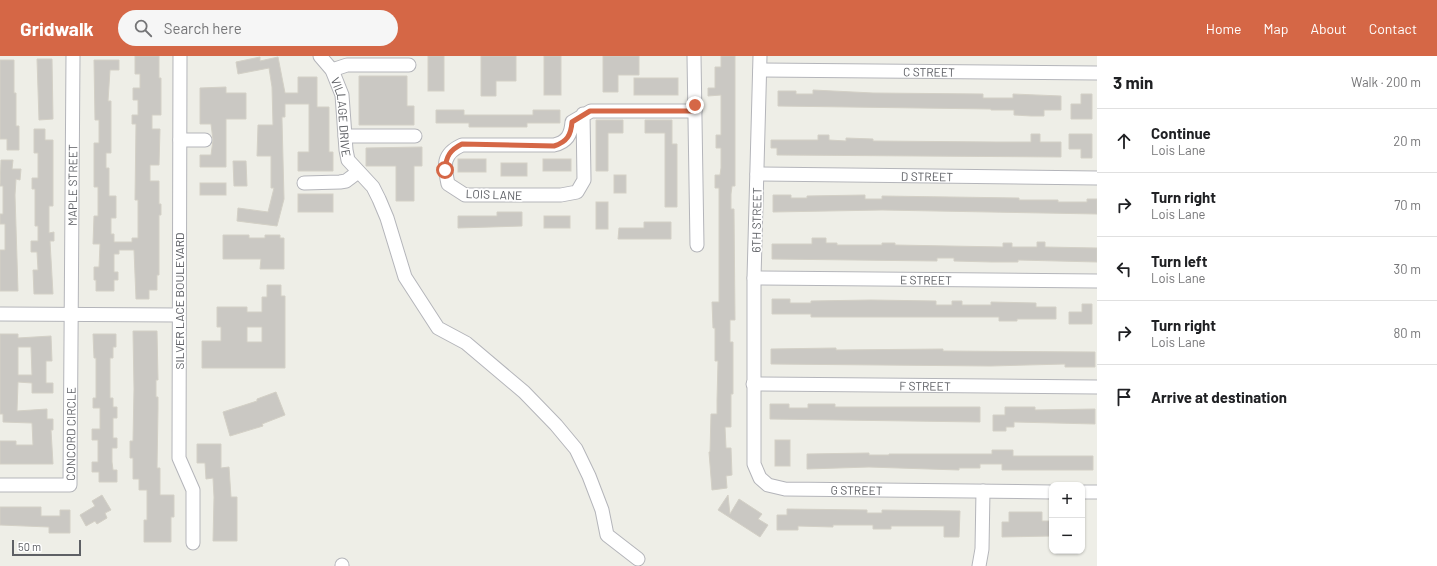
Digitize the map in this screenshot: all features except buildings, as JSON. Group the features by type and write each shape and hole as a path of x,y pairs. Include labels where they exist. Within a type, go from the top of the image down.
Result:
{"street":[{"name":"MAPLE STREET","path":"72,313 73,56"},
{"name":"SILVER LACE BOULEVARD","path":"180,56 178,315 179,458 193,490 193,543"},
{"name":"VILLAGE DRIVE","path":"320,56 332,70 342,95 348,160 373,187 387,218 404,277 438,328 466,343 524,392 556,425 576,449 589,476 602,510 607,535 638,559"},
{"path":"694,56 697,245"},
{"name":"6TH STREET","path":"753,384 754,278 760,56"},
{"path":"332,70 347,65 409,65"},
{"name":"C STREET","path":"760,70 1097,73"},
{"path":"583,114 590,111 695,111"},
{"name":"LOIS LANE","path":"583,114 584,180 577,192 561,195 465,195 448,184 445,170 446,162 451,151 462,144 554,146 562,144 571,132 572,122 583,114"},
{"path":"345,136 415,136"},
{"path":"180,140 205,140"},
{"path":"304,183 346,181 358,172"},
{"name":"D STREET","path":"757,174 1097,178"},
{"name":"E STREET","path":"754,278 1097,281"},
{"path":"0,314 72,313 178,315"},
{"name":"CONCORD CIRCLE","path":"0,486 70,485 72,313"},
{"name":"F STREET","path":"753,384 1097,387"},
{"name":"G STREET","path":"753,384 754,464 760,478 768,485 785,488 1049,492"},
{"path":"979,566 982,548 983,491"},
{"path":"1085,492 1097,492"}],"route":[{"path":"445,170 446,162 451,151 462,144 554,146 562,144 568,138 571,132 572,122 590,111 695,111 695,105"}]}
